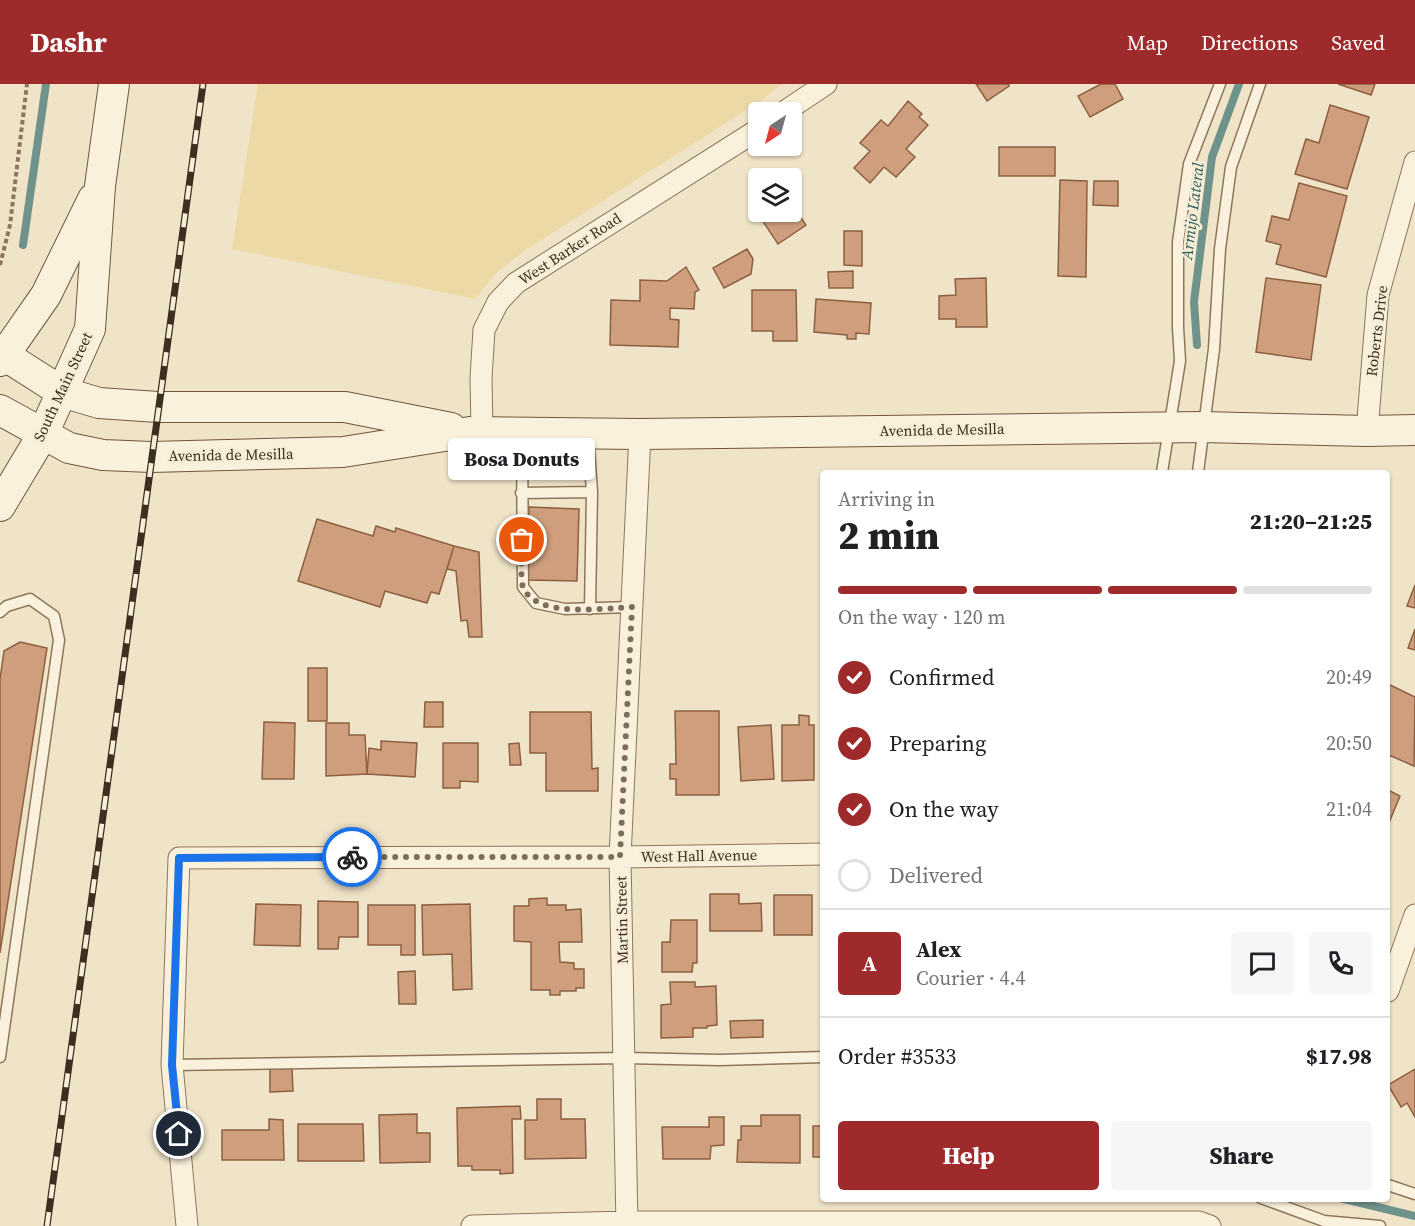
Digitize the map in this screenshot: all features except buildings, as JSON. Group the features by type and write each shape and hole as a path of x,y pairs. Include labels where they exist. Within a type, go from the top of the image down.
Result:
{"main road":[{"name":"South Main Street","path":"0,506 43,434 90,329 100,186 114,84"},
{"name":"South Main Street","path":"2,358 46,295 100,186"},
{"name":"Avenida de Mesilla","path":"2,358 62,392 99,403 158,407 345,407 476,432 640,434 1203,427 1415,430"},
{"name":"Avenida de Mesilla","path":"0,410 69,448 103,455 151,457 344,452 476,432"}],"street":[{"path":"799,102 826,84"},
{"name":"West Barker Road","path":"476,432 484,330 498,302 516,283 748,136"},
{"name":"Roberts Drive","path":"1367,431 1378,295 1415,162"},
{"name":"Martin Street","path":"627,1224 620,857 640,434"},
{"name":"West Hall Avenue","path":"172,1065 179,858 820,854"},
{"path":"1390,986 1415,915"},
{"path":"172,1065 187,1226"},
{"path":"472,1226 1199,1222 1210,1226"}],"lane":[{"path":"1162,470 1180,362 1178,242 1189,164 1220,84"},
{"path":"1198,470 1214,349 1220,249 1232,167 1260,84"},
{"path":"522,433 523,587 536,603 565,609 632,607"},
{"path":"588,434 592,492 590,609"},
{"path":"522,493 592,492"},
{"path":"0,612 7,606 30,599 54,616 59,640 0,1057"},
{"path":"172,1065 625,1058 719,1060 820,1058"},
{"path":"1390,1186 1415,1194"},
{"path":"1272,1202 1324,1221 1380,1226"}],"path":[{"path":"0,265 10,225 27,84"}],"sand":[{"path":"258,84 782,84 759,102 748,102 748,109 524,251 496,273 475,299 232,249"}],"waterway":[{"path":"23,245 46,84"},
{"name":"Armijo Lateral","path":"1197,345 1194,302 1212,157 1239,84"},
{"name":"Armijo Lateral","path":"1357,1202 1415,1216"}],"railway":[{"path":"47,1226 203,84"}],"way so far":[{"path":"352,857 620,857 632,607 565,609 536,603 523,587 522,540"}],"place":[{"name":"Bosa Donuts","path":"522,540"}],"route":[{"path":"179,1134 172,1065 179,858 352,857"}]}
